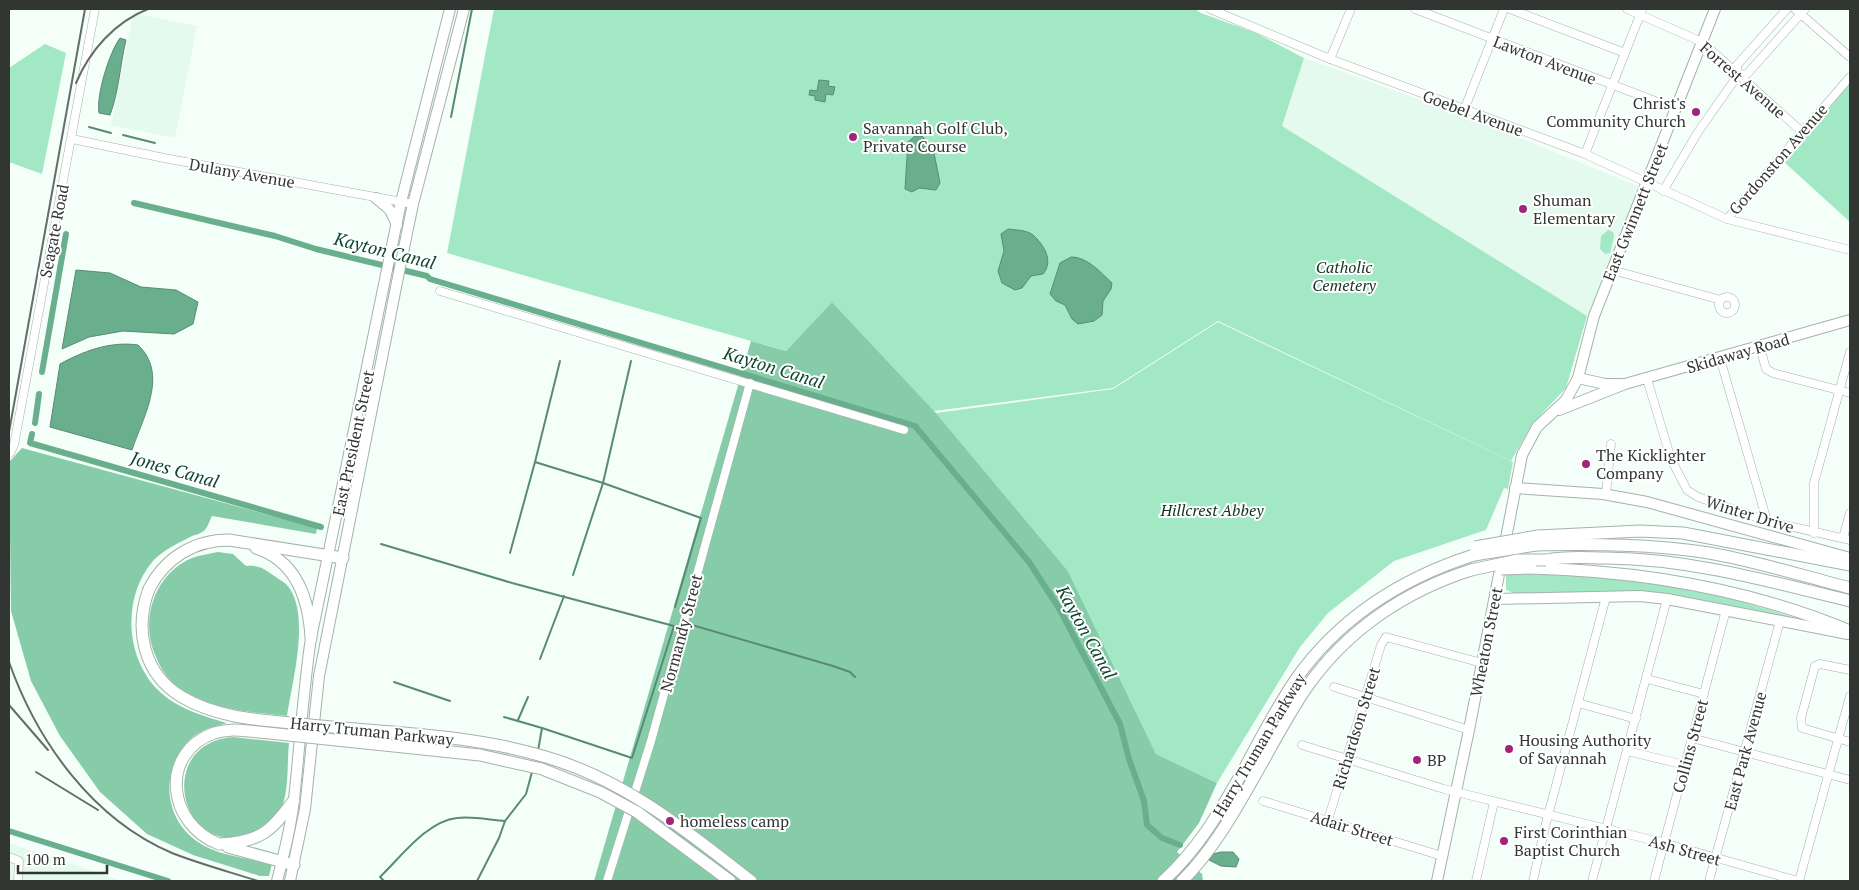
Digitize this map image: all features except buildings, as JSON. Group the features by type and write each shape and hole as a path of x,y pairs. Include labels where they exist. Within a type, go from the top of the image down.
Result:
{"highway":[{"path":"1537,540 1640,531 1683,533 1850,565"},
{"path":"228,540 342,558"},
{"path":"228,540 265,551 280,560 292,573 308,605 311,638"},
{"name":"Harry Truman Parkway","path":"228,540 201,543 182,552 159,572 149,589 141,624 147,656 165,684 192,702 236,717 482,742 559,761 606,780 644,801 679,825 751,881"},
{"path":"1537,540 1688,550 1751,562 1850,588"},
{"name":"Harry Truman Parkway","path":"1163,881 1186,858 1207,831 1296,680 1323,647 1398,582 1425,566 1474,551 1537,540"},
{"path":"1470,573 1518,560 1622,558 1686,563 1748,575 1850,602"},
{"path":"1470,573 1531,568 1609,572 1669,580 1768,603 1820,618 1850,632"},
{"name":"Harry Truman Parkway","path":"1182,881 1220,835 1295,705 1319,671 1347,641 1379,614 1434,583 1470,573"},
{"name":"Harry Truman Parkway","path":"294,865 219,844 202,836 185,819 177,799 177,778 188,754 203,739 225,731 249,731 480,756 555,773 600,792 637,812 730,881"},
{"path":"219,844 241,843 257,838 272,828 294,800"}],"main road":[{"name":"East President Street","path":"277,881 294,800 302,708 311,638 401,202 450,9"},
{"name":"East President Street","path":"290,881 305,809 319,676 399,268 413,204 464,9"},
{"name":"East Gwinnett Street","path":"1554,413 1566,400 1578,378 1594,316 1715,9"},
{"path":"437,66 442,70 443,79 437,118"},
{"path":"376,198 390,210 397,224"},
{"name":"Skidaway Road","path":"1554,413 1625,384 1850,320"},
{"path":"1578,378 1602,393"},
{"name":"Skidaway Road","path":"1578,378 1605,384 1625,384"},
{"name":"Wheaton Street","path":"1436,881 1469,730 1522,455 1537,427 1554,413"},
{"path":"1515,488 1606,494 1699,515 1850,558"},
{"path":"1495,598 1640,596 1667,599 1780,621 1850,632"}],"street":[{"name":"Seagate Road","path":"10,453 14,445 95,9"},
{"name":"Goebel Avenue","path":"1210,9 1330,59 1585,154 1727,219 1850,250"},
{"path":"1330,59 1351,9"},
{"name":"Lawton Avenue","path":"1415,9 1676,109"},
{"path":"1464,110 1504,9"},
{"path":"1510,9 1625,53"},
{"name":"Forrest Avenue","path":"1627,9 1642,11 1702,42 1801,131"},
{"path":"1663,191 1698,132 1738,75 1737,65 1787,9"},
{"path":"1738,75 1747,74 1800,10 1850,57"},
{"path":"1585,154 1642,11"},
{"name":"Gordonston Avenue","path":"1727,219 1801,131 1850,77"},
{"name":"Dulany Avenue","path":"72,139 174,160 413,204"},
{"path":"1612,270 1721,300"},
{"path":"440,291 904,430"},
{"path":"1760,347 1766,369 1773,373 1850,393"},
{"path":"1814,533 1814,482 1850,352"},
{"path":"1720,358 1767,521"},
{"name":"Winter Drive","path":"1647,379 1671,459 1687,490 1698,497 1767,521 1847,539"},
{"name":"Normandy Street","path":"607,881 648,749 750,383"},
{"path":"1606,494 1612,444"},
{"path":"1847,539 1850,513"},
{"path":"1533,881 1606,597"},
{"path":"1592,881 1667,599"},
{"name":"Collins Street","path":"1654,881 1726,610"},
{"name":"East Park Avenue","path":"1710,881 1780,621"},
{"name":"Richardson Street","path":"1328,820 1381,644 1386,637 1482,664"},
{"path":"1850,670 1820,664 1816,666 1801,718 1802,728 1850,742"},
{"path":"1647,679 1704,694"},
{"path":"1334,687 1469,730"},
{"path":"1798,881 1838,739 1849,707 1850,696"},
{"path":"1578,704 1636,719"},
{"path":"1692,738 1850,780"},
{"name":"Ash Street","path":"1302,745 1346,760 1494,802 1606,828 1798,881"},
{"path":"1627,751 1685,765"},
{"name":"Adair Street","path":"1263,801 1442,856"},
{"path":"1476,881 1494,802"},
{"path":"9,858 19,861 18,881"}],"shaded area":[{"path":"133,13 197,26 175,138 111,125"},
{"path":"120,38 126,40 113,106 110,115 99,113 99,96 104,75"},
{"name":"Shuman Elementary","path":"1304,58 1476,120 1640,187 1587,316 1282,126"},
{"path":"819,80 829,81 828,86 835,87 833,95 826,94 825,102 815,100 815,96 809,95 810,90 817,91"},
{"path":"915,136 922,136 933,148 940,183 936,190 919,188 912,192 905,189 908,142"},
{"path":"1008,229 1024,231 1033,235 1041,243 1048,259 1048,264 1043,274 1031,276 1022,288 1015,290 1002,283 998,271 1004,251 1001,234"},
{"path":"1071,257 1089,263 1112,283 1111,289 1103,301 1102,315 1094,321 1078,324 1072,319 1065,305 1056,301 1050,294 1060,263"},
{"path":"76,270 110,273 141,287 176,290 198,302 193,324 174,334 123,331 89,337 62,349"},
{"path":"832,302 936,413 1068,571 1156,754 1217,783 1199,823 1177,852 1202,874 1203,881 594,881 751,341 786,351"},
{"path":"117,344 138,345 147,356 152,369 153,382 147,410 132,450 50,427 60,364 98,348"},
{"path":"22,448 317,528 316,534 212,516 204,531 171,547 153,561 143,576 136,592 132,609 134,644 139,661 147,676 158,690 181,707 227,723 205,730 194,736 175,761 169,790 177,819 186,831 206,847 224,854 272,864 269,876 260,876 193,855 147,834 100,792 60,736 31,681 11,611 9,462"},
{"path":"218,552 233,554 246,566 266,570 286,584 294,596 298,611 298,647 287,716 230,709 203,701 174,684 165,674 156,657 149,629 153,600 159,587 179,565 201,555"},
{"path":"233,737 289,743 286,792 280,812 271,822 258,830 229,838 209,832 194,818 186,800 185,779 192,759 207,744"},
{"path":"9,843 122,881 9,881"},
{"path":"1233,852 1239,859 1236,867 1221,866 1209,860 1213,854"}],"green space":[{"name":"Catholic Cemetery","path":"494,9 1195,9 1201,13 1256,33 1304,58 1282,126 1587,316 1566,388 1532,424 1511,461 1218,321 1113,388 934,411 832,302 786,351 447,253"},
{"path":"45,44 66,53 42,174 9,162 9,68"},
{"path":"1850,80 1850,222 1783,161"},
{"path":"1608,230 1613,232 1614,237 1610,253 1605,254 1600,249 1601,236"},
{"name":"Hillcrest Abbey","path":"1218,322 1513,462 1508,489 1504,488 1486,530 1394,561 1328,613 1300,647 1217,783 1156,754 1068,571 936,413 1113,389"},
{"path":"1530,574 1616,579 1685,588 1737,600 1805,621 1618,592 1516,594 1506,590 1506,575"}],"waterway":[{"path":"451,117 472,9"},
{"path":"89,127 111,133"},
{"path":"123,135 155,143"},
{"name":"Kayton Canal","path":"134,203 275,236 316,249 427,276 430,279 915,426 1029,562 1060,610 1120,724 1129,759 1144,801 1147,825 1162,838 1180,845"},
{"name":"Jones Canal","path":"42,372 66,234"},
{"path":"535,462 560,361"},
{"path":"510,553 535,462 603,483 631,361"},
{"name":"Jones Canal","path":"35,423 39,394"},
{"name":"Jones Canal","path":"32,434 30,443 321,527"},
{"path":"573,575 603,483 701,518 675,607"},
{"path":"381,544 512,583 674,626 632,758 542,728 538,751"},
{"path":"540,659 564,596"},
{"path":"692,625 833,666 850,672 855,677"},
{"path":"394,682 450,701"},
{"path":"518,720 528,697"},
{"path":"504,717 542,728"},
{"path":"505,821 526,794 532,772"},
{"path":"384,881 380,877 415,841 435,826 457,818 505,821 499,838 477,881"},
{"path":"9,831 168,881"}],"railway":[{"path":"9,432 85,9"},
{"path":"76,83 89,59 105,38 125,21 148,9"},
{"path":"9,662 35,720 52,748 71,774 117,820 143,838 172,853 258,881"},
{"path":"9,705 48,750"},
{"path":"36,772 98,810"}],"place":[{"name":"Christ's Community Church","path":"1696,112"},
{"name":"Savannah Golf Club, Private Course","path":"853,137"},
{"name":"Shuman Elementary","path":"1523,209"},
{"name":"The Kicklighter Company","path":"1586,464"},
{"name":"Housing Authority of Savannah","path":"1509,749"},
{"name":"BP","path":"1417,760"},
{"name":"homeless camp","path":"670,821"},
{"name":"First Corinthian Baptist Church","path":"1504,841"}]}
